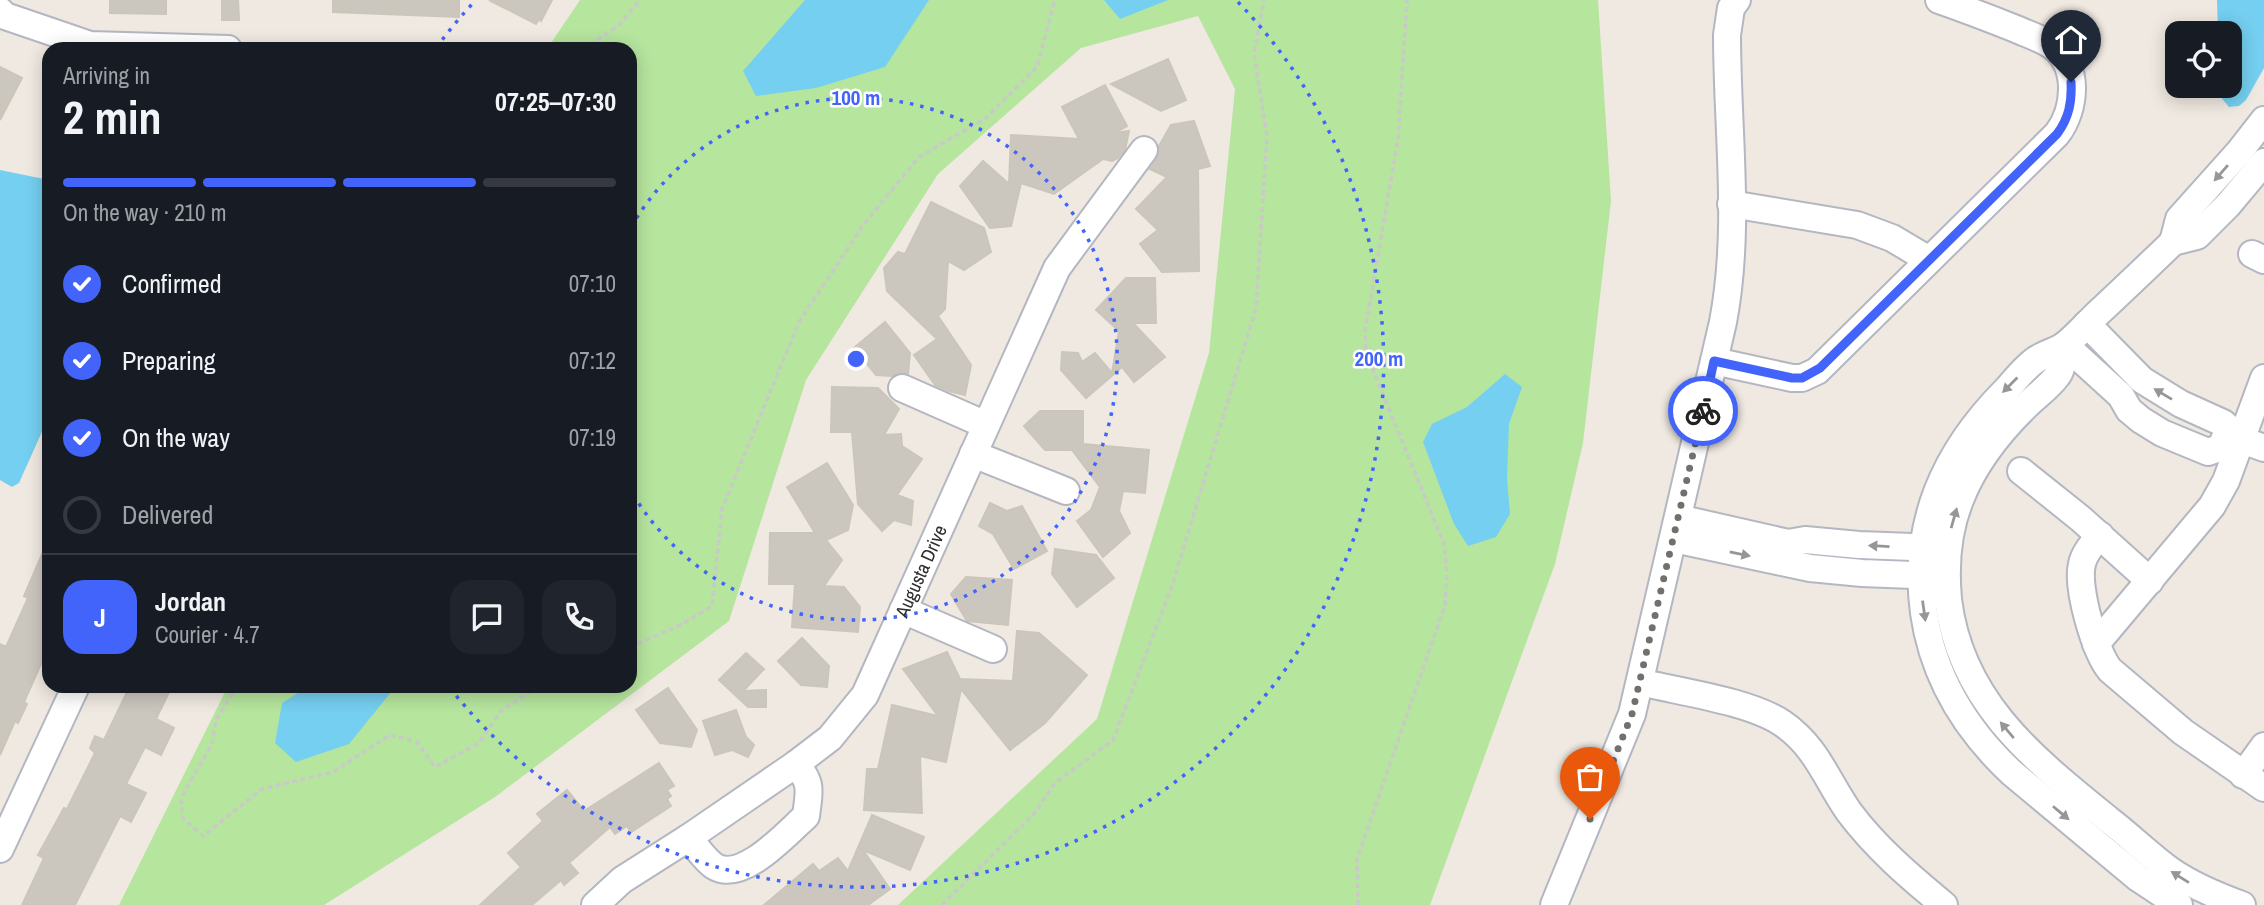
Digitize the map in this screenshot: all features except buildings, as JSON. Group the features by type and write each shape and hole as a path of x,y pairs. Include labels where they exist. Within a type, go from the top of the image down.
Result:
{"street":[{"path":"1554,905 1627,729 1678,521 1730,284 1727,35 1731,8 1737,0"},
{"path":"1714,361 1786,378 1802,378 1813,373 2057,134 2065,123 2072,97 2071,82 2065,62 2052,46 2002,23 1939,0"},
{"path":"0,11 5,16 81,42"},
{"path":"2173,242 2179,219 2264,120"},
{"name":"Augusta Drive","path":"595,905 622,880 688,838 830,738 865,695 1057,268 1144,150"},
{"path":"2179,905 2159,894 2120,863 2012,772 1981,741 1949,691 1927,633 1934,576 1937,492 1956,452 1990,405 2036,359 2065,345 2173,242 2197,236 2228,205 2264,162"},
{"path":"1731,204 1857,225 1892,238 1929,260"},
{"path":"2087,324 2142,380 2192,421"},
{"path":"2065,345 2121,396 2129,410 2162,433 2208,452 2253,444"},
{"path":"2096,644 2212,506 2226,481 2253,444 2264,378"},
{"path":"902,388 986,425"},
{"path":"2121,396 2192,421 2223,423 2253,444"},
{"path":"973,454 1066,491"},
{"path":"2021,471 2100,536 2150,582"},
{"path":"1678,521 1788,530 1805,540 1935,548"},
{"path":"1678,521 1810,568 1934,576"},
{"path":"2100,536 2083,557 2080,567 2085,600 2102,660 2110,670 2183,732 2254,781 2264,746"},
{"path":"1934,576 1965,663 1980,693 2015,739 2172,872 2205,891 2242,905"},
{"path":"903,610 993,649"},
{"path":"1640,682 1757,710 1782,723 1811,748 1849,811 1867,833 1910,877 1944,905"},
{"path":"0,849 73,693"},
{"path":"688,838 715,867 736,870 757,860 806,816 808,777 796,764"}],"path":[{"path":"594,42 618,26 640,0"},
{"path":"637,644 682,624 712,606 722,509 799,322 864,224 919,157 986,118 1037,67 1055,0"},
{"path":"942,905 1034,814 1055,783 1113,740 1172,586 1256,308 1267,136 1254,54 1264,0"},
{"path":"1357,905 1357,859 1445,605 1447,574 1444,544 1366,353 1365,331 1398,139 1407,0"},
{"path":"233,693 216,720 212,744 181,798 183,819 203,836 262,789 333,772 390,736 417,741 435,767 479,743 500,712 530,693"}],"green space":[{"path":"580,0 1598,0 1611,201 1583,443 1555,564 1430,905 898,905 1097,719 1209,353 1235,89 1198,16 1081,48 938,174 806,380 729,621 637,690 637,42 552,42"},
{"path":"225,693 633,693 495,797 324,905 119,905"}],"water":[{"path":"805,0 929,0 885,67 816,88 756,96 743,71"},
{"path":"1104,0 1168,0 1120,19"},
{"path":"2217,0 2264,0 2264,68 2246,100 2239,106 2229,107 2222,98 2242,98 2242,21 2218,21"},
{"path":"0,170 42,179 42,432 19,483 12,487 0,480"},
{"path":"1505,374 1522,387 1509,424 1507,478 1510,514 1496,537 1468,546 1454,524 1423,442 1432,424 1467,407"},
{"path":"298,693 390,693 349,744 296,762 275,743 282,703"}],"way so far":[{"path":"1590,819 1632,714 1703,411"}],"route":[{"path":"1703,411 1714,361 1786,378 1802,378 1820,368 2057,134 2070,110 2071,82"}]}
